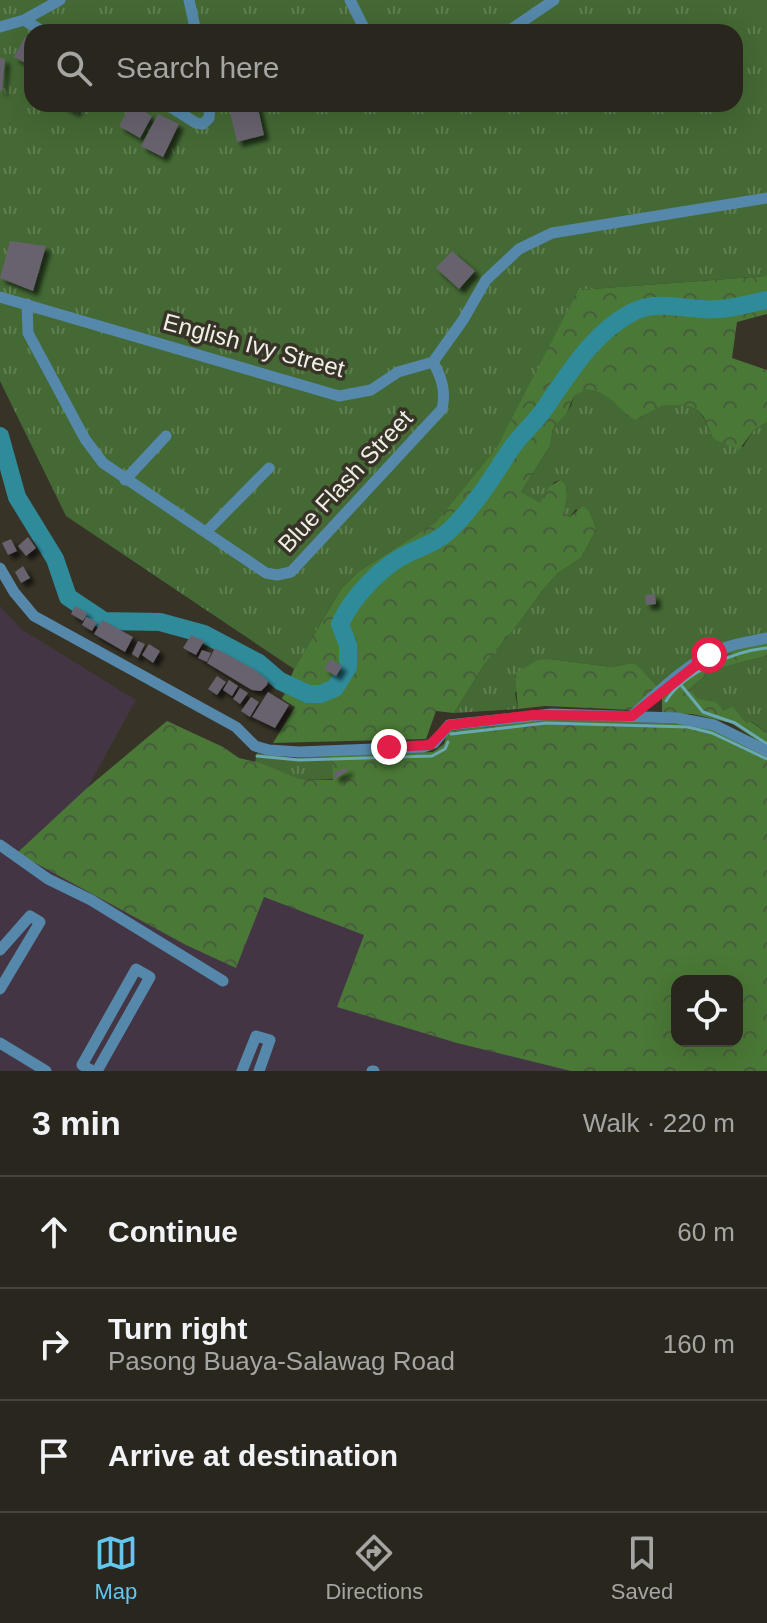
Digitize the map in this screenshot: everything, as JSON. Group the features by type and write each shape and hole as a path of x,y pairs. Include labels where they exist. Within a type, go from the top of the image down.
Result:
{"street":[{"path":"0,27 24,20 60,0"},
{"path":"189,0 194,24"},
{"path":"350,0 362,24"},
{"path":"519,24 554,0"},
{"path":"24,20 31,24"},
{"path":"179,112 203,124 209,118 209,112"},
{"path":"433,362 486,280 519,249 552,233 767,198"},
{"name":"English Ivy Street","path":"0,297 339,396 371,390 398,372 433,362"},
{"name":"Blue Flash Street","path":"27,304 28,333 85,439 103,463 266,573 277,575 291,572 442,409 445,396 433,362"},
{"path":"125,480 166,436"},
{"path":"207,531 269,468"},
{"path":"0,568 14,592 34,616 236,727 262,749 299,752 424,747 434,743 449,725 533,715 632,716 706,722 767,751"},
{"path":"632,716 709,655 724,648 767,638"},
{"path":"0,845 48,879 91,900 223,981"},
{"path":"0,950 30,916 40,922 0,989"},
{"path":"136,969 150,977 92,1070 82,1065 136,969"},
{"path":"242,1071 256,1036 270,1040 259,1071"},
{"path":"0,1043 46,1071"}],"shaded area":[{"path":"0,606 21,629 136,700 88,787 167,721 223,747 239,758 260,763 762,777 767,1071 0,1071"}],"green space":[{"path":"0,0 767,0 767,276 578,290 497,449 436,522 358,572 341,589 294,669 66,516 0,381"},
{"path":"767,276 767,314 737,322 732,358 767,370 767,422 753,431 739,450 713,439 704,417 687,406 663,405 635,420 597,392 587,389 574,396 566,414 553,428 550,446 521,492 540,503 549,487 560,480 567,491 565,515 570,517 583,506 589,511 596,530 581,558 558,573 484,665 454,713 436,711 426,739 273,743 295,707 282,699 294,669 341,589 358,572 436,522 496,449 578,290"},
{"path":"587,388 611,398 628,416 640,418 663,404 696,409 704,418 713,439 743,447 753,431 767,422 767,635 736,641 660,687 632,663 612,667 550,659 515,693 518,709 454,713 484,665 558,573 581,558 596,530 576,509 570,517 565,515 567,489 560,480 554,482 540,504 521,492 550,446 553,428 571,406 574,396"},
{"path":"767,640 767,656 716,671 690,689 698,699 715,702 724,710 733,707 746,723 750,721 767,733 767,747 731,723 692,714 662,713 662,695 724,653"},
{"path":"767,656 767,733 751,721 746,723 717,706 698,700 690,689 716,671"},
{"path":"538,660 612,667 632,663 660,687 632,710 545,706 518,709 515,673"},
{"path":"546,719 693,724 706,726 767,755 767,1071 571,1071 457,1043 337,1007 364,935 264,897 236,968 186,945 17,853 86,789 167,721 223,747 239,758 299,779 333,780 332,755 433,752 444,744 448,731"},
{"path":"257,753 295,758 332,755 335,779 298,779 255,762"}],"building":[{"path":"24,39 24,62 14,57"},
{"path":"0,58 5,59 2,91 0,91"},
{"path":"127,112 145,112 152,116 140,138 119,126"},
{"path":"230,112 259,112 264,135 237,142"},
{"path":"158,114 179,124 163,157 141,146"},
{"path":"10,241 46,246 33,291 0,278"},
{"path":"452,251 475,271 459,289 436,268"},
{"path":"28,537 36,548 26,556 18,546"},
{"path":"11,539 17,551 8,555 2,543"},
{"path":"23,566 30,578 21,583 15,572"},
{"path":"655,594 656,604 646,605 645,595"},
{"path":"75,606 87,613 83,621 71,614"},
{"path":"86,617 97,622 92,631 82,625"},
{"path":"102,620 133,637 125,652 94,634"},
{"path":"191,635 204,641 196,655 183,648"},
{"path":"138,641 145,644 138,658 132,654"},
{"path":"149,644 160,651 153,663 142,655"},
{"path":"215,648 255,670 268,681 267,685 261,691 252,690 207,663"},
{"path":"202,650 211,653 207,662 198,658"},
{"path":"330,659 342,666 336,676 324,669"},
{"path":"217,676 226,682 217,695 208,689"},
{"path":"229,680 238,686 232,696 223,690"},
{"path":"240,688 248,693 240,704 233,699"},
{"path":"268,692 289,705 275,728 252,717"},
{"path":"251,697 259,702 250,717 241,711"},
{"path":"348,768 348,771 335,779 334,772"}],"waterway":[{"path":"0,436 17,497 55,559 68,597 104,621 160,622 204,634 259,663 280,681 308,694 321,694 335,688 348,667 348,645 340,624 360,593 400,557 438,539 461,519 573,367 607,329 635,311 655,306 719,309 767,300"},
{"path":"666,701 697,672 740,653 767,648"},
{"path":"681,685 703,712 735,723 767,744"},
{"path":"451,734 546,723 688,727 712,733 767,759"},
{"path":"257,756 299,760 432,756 445,749 448,742"}],"route":[{"path":"389,747 424,747 434,743 449,725 514,716 632,716 709,655"}]}
